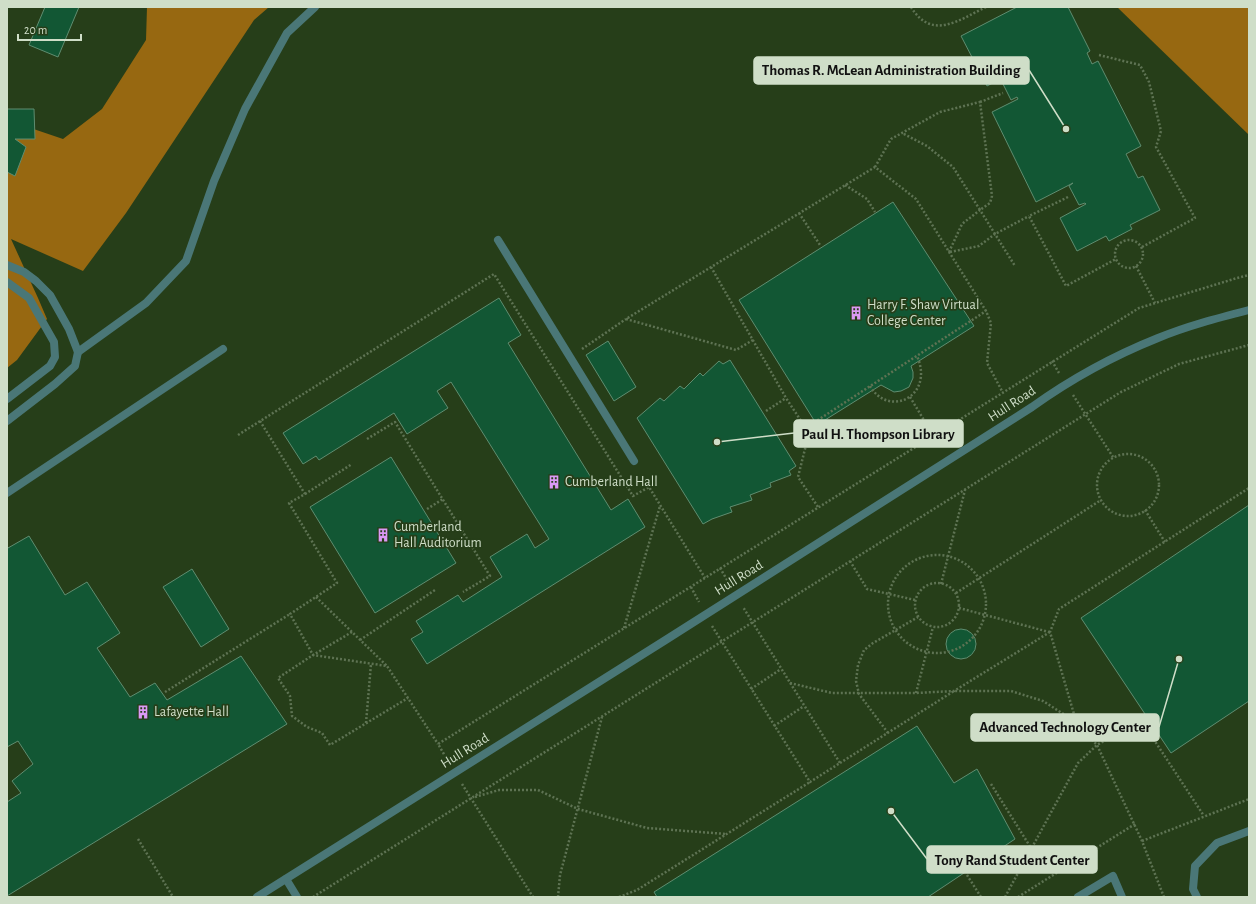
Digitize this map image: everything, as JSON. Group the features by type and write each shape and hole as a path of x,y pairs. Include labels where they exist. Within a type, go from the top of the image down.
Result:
{"street":[{"path":"78,352 146,303 186,261 214,181 245,109 287,34 315,7"},
{"path":"498,240 634,461"},
{"path":"7,265 24,272 36,281 50,295 69,329 78,352 75,366 56,384 7,421"},
{"path":"7,282 29,298 54,342 55,357 50,366 7,399"},
{"name":"Hull Road","path":"257,897 736,595 1066,384 1106,361 1158,337 1199,323 1249,310"},
{"path":"7,493 223,349"},
{"path":"1197,897 1193,889 1195,866 1217,843 1249,831"},
{"path":"1078,897 1113,876 1122,897"},
{"path":"286,878 297,897"}],"path":[{"path":"911,7 922,20 927,23 942,26 950,24 986,7"},
{"path":"1099,55 1140,64 1149,82 1161,131 1156,147 1195,218 1142,247"},
{"path":"554,369 626,319 875,167 891,139 940,112 980,102 1003,93"},
{"path":"949,252 962,224 990,203 992,196 980,102"},
{"path":"902,133 927,146 953,168 1015,266"},
{"path":"875,167 916,198 986,311 991,323 987,363 1002,392"},
{"path":"845,185 867,199 875,212"},
{"path":"949,252 979,246 995,234 1068,197"},
{"path":"799,213 820,245"},
{"path":"1028,216 1066,286 1116,259"},
{"path":"1126,240 1135,240 1142,247 1144,256 1136,266 1127,268 1116,259 1116,250 1118,245 1126,240"},
{"path":"1136,266 1155,303"},
{"path":"711,267 786,398 808,433 798,477 818,507"},
{"path":"238,435 494,274 633,496 648,487 704,578"},
{"path":"438,744 932,435 1139,308 1249,275"},
{"path":"804,428 986,311"},
{"path":"626,319 736,350 753,340"},
{"path":"313,897 1121,392 1179,364 1249,345"},
{"path":"870,386 874,392 883,399 896,401 910,397 916,391 921,382 922,373 917,356"},
{"path":"1052,361 1113,457"},
{"path":"910,397 932,435"},
{"path":"766,411 786,398"},
{"path":"260,421 305,494"},
{"path":"367,439 395,422 490,576 463,592"},
{"path":"1122,454 1133,454 1143,457 1151,464 1157,473 1159,484 1153,503 1136,515 1125,516 1115,513 1107,508 1097,491 1097,481 1100,471 1105,463 1113,457 1122,454"},
{"path":"165,692 337,583 289,503 352,464"},
{"path":"619,897 637,890 1050,632 1059,609 1249,488"},
{"path":"941,584 965,490"},
{"path":"427,510 443,499"},
{"path":"956,593 1101,500"},
{"path":"624,628 660,506"},
{"path":"1145,510 1165,542"},
{"path":"937,554 954,556 968,565 980,577 986,592 987,608 983,624 974,637 962,647 947,652 927,652 915,648 902,639 893,625 888,609 889,594 896,577 907,564 921,557 937,554"},
{"path":"850,562 867,589 915,600"},
{"path":"720,568 840,763"},
{"path":"930,584 941,584 951,588 956,593 959,608 953,621 948,625 933,627 926,625 918,617 915,607 915,600 918,593 930,584"},
{"path":"690,587 721,642 810,782"},
{"path":"360,640 435,590"},
{"path":"316,597 387,666 438,744 470,798 533,897"},
{"path":"959,608 1050,632"},
{"path":"290,614 313,655"},
{"path":"888,733 859,694 856,681 858,665 864,650 873,643 918,617"},
{"path":"916,694 933,627"},
{"path":"352,632 278,678 290,696 292,716 307,727 322,733 330,745 408,698"},
{"path":"1050,632 1076,722"},
{"path":"313,655 387,666"},
{"path":"366,723 372,664"},
{"path":"751,689 781,669"},
{"path":"790,683 832,693 859,694 1011,691 1042,701 1076,722 1097,746 1142,841 1164,897"},
{"path":"774,726 804,706"},
{"path":"558,897 560,875 602,716"},
{"path":"1005,897 1078,763 1097,746 1141,720 1204,816"},
{"path":"991,784 1031,848"},
{"path":"470,798 499,790 538,790 578,809 647,828 726,834"},
{"path":"1142,841 1249,799"},
{"path":"1018,897 1134,824"},
{"path":"138,839 173,897"},
{"path":"967,875 981,897"}],"shaded area":[{"path":"147,7 269,7 254,20 126,213 83,271 11,239 47,319 17,360 7,368 7,120 63,139 102,109 146,40"},
{"path":"1117,7 1249,7 1249,135"}],"building":[{"path":"45,7 79,7 58,57 29,45"},
{"path":"1017,7 1068,7 1090,51 1087,53 1092,64 1098,61 1141,146 1126,154 1138,178 1143,176 1160,210 1130,225 1132,229 1109,241 1106,236 1077,251 1060,218 1086,204 1079,205 1069,186 1073,183 1036,202 992,112 1018,99 1017,97 1011,100 1002,82 1008,78 1006,76 987,86 961,36"},
{"path":"7,109 34,109 35,139 15,139 26,147 15,176 7,172"},
{"name":"Harry F. Shaw Virtual College Center","path":"893,202 974,326 911,366 913,378 909,387 901,391 894,392 881,385 817,425 739,300"},
{"name":"Cumberland Hall","path":"499,298 521,335 508,343 611,510 628,499 645,527 427,664 411,639 423,632 416,621 458,595 463,602 502,577 490,557 527,534 535,548 549,539 451,382 437,391 448,408 407,434 394,413 319,460 316,456 303,464 283,433"},
{"path":"608,341 636,387 614,401 586,355"},
{"path":"730,360 796,466 789,471 791,475 770,483 771,487 750,495 752,500 730,507 732,512 703,524 637,418 660,398 664,401 680,386 684,389 700,373 703,376 719,361 723,364"},
{"name":"Cumberland Hall Auditorium","path":"391,457 456,563 375,613 310,507"},
{"path":"1249,505 1249,701 1171,753 1081,618"},
{"name":"Lafayette Hall","path":"29,536 65,595 87,582 120,633 97,648 130,697 155,683 167,700 241,656 287,724 7,896 7,802 21,793 12,781 33,764 18,741 7,747 7,546 8,548"},
{"path":"192,569 229,629 201,647 163,587"},
{"path":"961,629 972,633 976,644 972,655 961,659 950,655 946,644 950,633"},
{"path":"917,726 954,783 977,769 1015,839 928,897 657,897 654,892"}],"place":[{"name":"Thomas R. McLean Administration Building","path":"1066,129"},
{"name":"Harry F. Shaw Virtual College Center","path":"856,313"},
{"name":"Paul H. Thompson Library","path":"717,442"},
{"name":"Cumberland Hall","path":"554,482"},
{"name":"Cumberland Hall Auditorium","path":"383,535"},
{"name":"Advanced Technology Center","path":"1179,659"},
{"name":"Lafayette Hall","path":"143,712"},
{"name":"Tony Rand Student Center","path":"891,811"}]}
